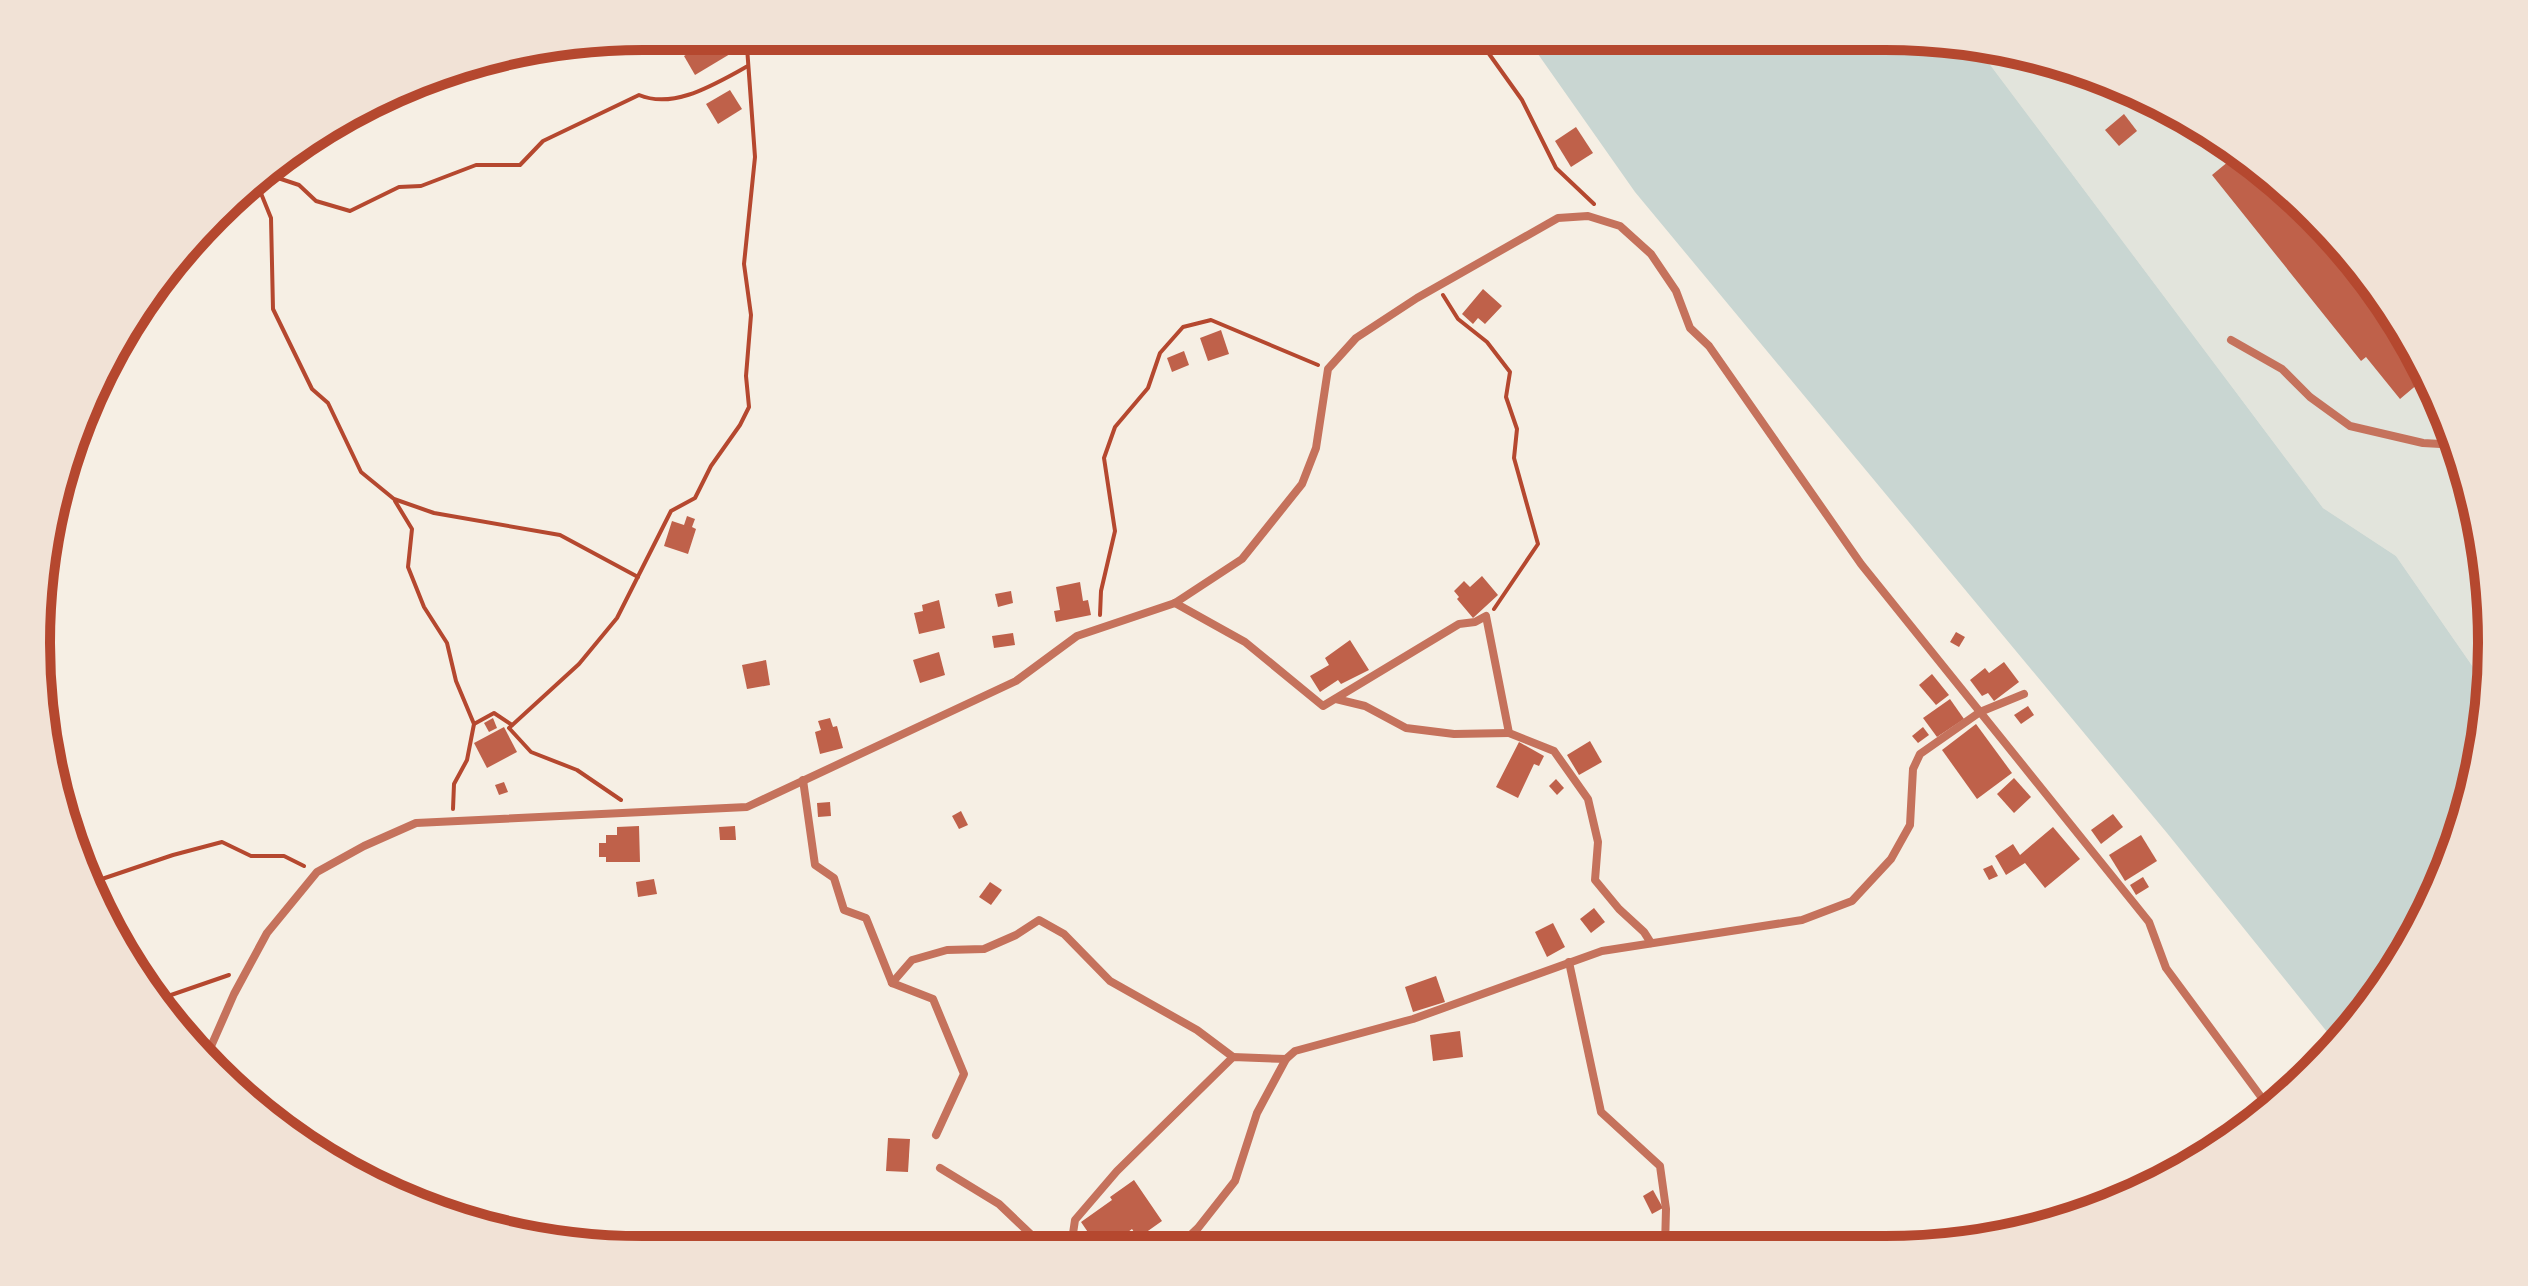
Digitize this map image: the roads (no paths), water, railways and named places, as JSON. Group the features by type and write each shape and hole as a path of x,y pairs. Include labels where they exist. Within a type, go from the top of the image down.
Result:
{"street":[{"path":"211,1048 267,933 317,872 364,846 416,823 747,807 1016,681 1077,636 1175,603 1242,559 1302,484 1316,448 1328,369 1356,338 1437,287 1558,218 1588,216 1620,226 1651,254 1676,291 1690,328 1709,346 1861,564 2149,922 2166,968 2263,1099"},
{"path":"2231,340 2282,369 2310,397 2350,426 2423,443 2444,444"},
{"path":"1175,603 1245,642 1323,706 1459,624 1475,622 1486,616 1509,733"},
{"path":"1190,1236 1235,1181 1257,1113 1286,1059 1295,1051 1413,1019 1602,951 1802,920 1852,901 1891,859 1910,825 1913,769 1920,754 1980,712 2024,694"},
{"path":"1336,699 1365,706 1406,728 1454,734 1509,733 1554,751 1588,799 1598,842 1595,880 1651,943"},
{"path":"803,780 815,865 834,878 844,910 866,918 892,983 933,999 964,1074 936,1135"},
{"path":"892,983 912,960 947,950 984,949 1016,935 1039,920 1064,934 1110,981 1197,1030 1233,1057 1286,1059"},
{"path":"1569,962 1601,1112 1660,1166 1666,1209 1665,1236"},
{"path":"1073,1236 1075,1220 1117,1171 1233,1057"},
{"path":"940,1168 999,1204 1032,1236"}]}
